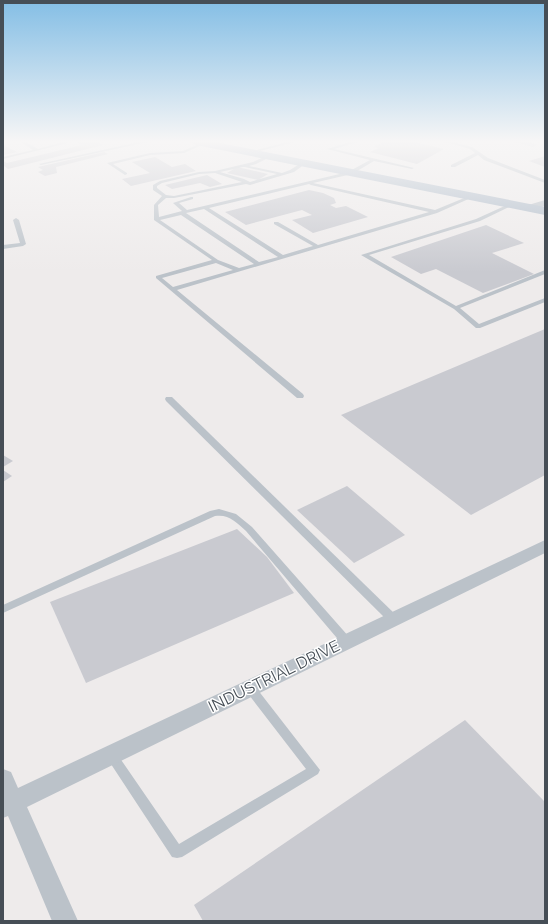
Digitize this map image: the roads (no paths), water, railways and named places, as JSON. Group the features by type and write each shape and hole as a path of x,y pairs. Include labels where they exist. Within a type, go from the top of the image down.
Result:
{"main road":[{"path":"411,185 545,211"}],"street":[{"path":"528,208 545,203"},
{"name":"INDUSTRIAL DRIVE","path":"8,804 545,546"},
{"path":"3,779 8,804 65,921"}],"lane":[{"path":"155,185 155,189 165,196 174,196 228,185"},
{"path":"235,185 228,189 175,203 184,212 258,264"},
{"path":"156,219 299,185"},
{"path":"317,185 435,212"},
{"path":"156,219 156,205 165,196"},
{"path":"173,290 435,212 471,197"},
{"path":"511,205 478,220 364,255 456,308 478,328 545,300"},
{"path":"204,207 282,257"},
{"path":"156,219 216,261 239,270"},
{"path":"3,247 23,244 16,220"},
{"path":"276,223 318,247"},
{"path":"216,261 158,277 300,396"},
{"path":"456,308 545,272"},
{"path":"169,399 393,619"},
{"path":"3,609 213,513 223,512 230,513 249,529 346,642"},
{"path":"111,755 177,852 314,770 250,688"}]}
